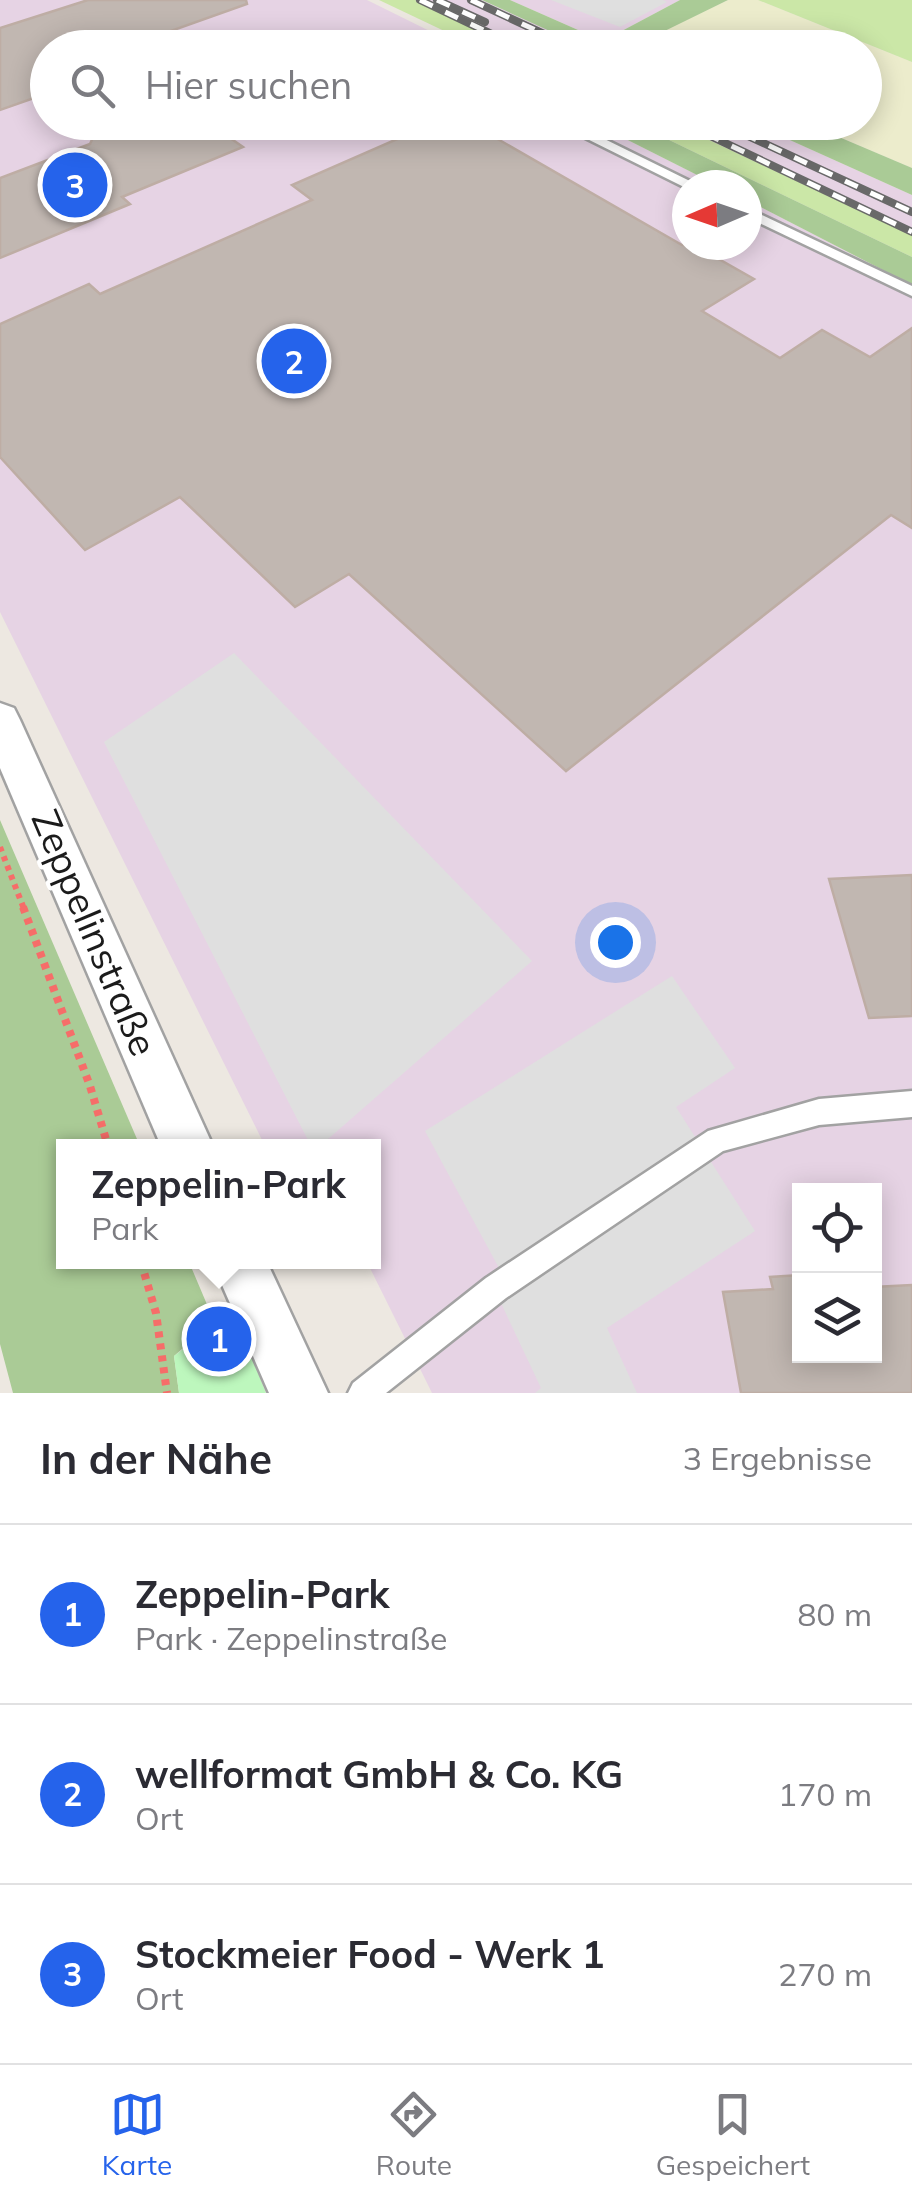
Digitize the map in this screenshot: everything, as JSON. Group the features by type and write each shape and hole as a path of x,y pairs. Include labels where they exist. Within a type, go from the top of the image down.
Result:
{"street":[{"name":"Zeppelinstraße","path":"0,720 184,1139"},
{"path":"242,1269 299,1393"}],"lane":[{"path":"597,140 672,176"},
{"path":"762,219 912,292"},
{"path":"363,1393 496,1288 716,1140 819,1112 912,1104"}],"path":[{"path":"0,847 90,1086 106,1139"},
{"path":"143,1269 156,1313 167,1393"}],"shaded area":[{"path":"0,0 367,0 428,30 30,30 30,140 628,140 687,170 672,170 672,260 762,260 762,208 912,285 912,1393 432,1393 370,1269 381,1269 381,1139 262,1139 0,612"},
{"path":"415,0 482,0 549,30 479,30"},
{"path":"510,0 680,0 624,30 578,30"},
{"path":"551,0 663,0 667,2 620,27"},
{"path":"709,140 790,140 912,195 912,235"},
{"path":"234,653 532,961 328,1139 307,1139 104,742"},
{"path":"672,976 735,1068 676,1107 755,1231 607,1328 637,1393 535,1393 541,1388 501,1303 513,1294 425,1131"}],"green space":[{"path":"379,0 415,0 479,30 442,30"},
{"path":"482,0 510,0 578,30 548,30"},
{"path":"680,0 728,0 667,30 624,30"},
{"path":"728,0 758,0 833,30 665,30"},
{"path":"758,0 912,0 912,62 882,50 882,30 833,30"},
{"path":"882,50 912,62 912,168 846,140 882,140"},
{"path":"628,140 669,140 732,170 687,170"},
{"path":"669,140 709,140 912,235 912,257 762,185 762,170 732,170"},
{"path":"790,140 846,140 912,168 912,195"},
{"path":"762,185 912,257 912,285 762,208"},
{"path":"0,820 137,1139 56,1139 56,1269 192,1269 214,1321 174,1356 179,1393 13,1393 0,1344"},
{"path":"233,1310 266,1393 179,1393 174,1356"}],"building":[{"path":"88,0 246,0 247,4 174,30 30,30 30,99 0,110 0,28"},
{"path":"92,140 233,140 243,147 122,197 130,204 0,258 0,178 90,144"},
{"path":"395,140 499,140 672,239 672,260 720,260 754,279 702,311 780,358 822,330 870,357 912,328 912,528 891,515 566,771 349,574 295,607 180,497 85,550 0,457 0,324 89,284 100,294 312,200 292,185"},
{"path":"912,875 912,1016 869,1018 829,879"},
{"path":"792,1276 792,1363 882,1363 882,1287 912,1285 912,1393 741,1393 723,1292 773,1289 770,1277"}],"railway":[{"path":"420,0 483,30"},
{"path":"437,0 485,22"},
{"path":"471,0 535,30"},
{"path":"719,140 912,232"},
{"path":"757,140 912,212"}],"place":[{"name":"Stockmeier Food - Werk 1","path":"75,185"},
{"name":"wellformat GmbH & Co. KG","path":"294,361"},
{"name":"Zeppelin-Park","path":"219,1339"}]}
